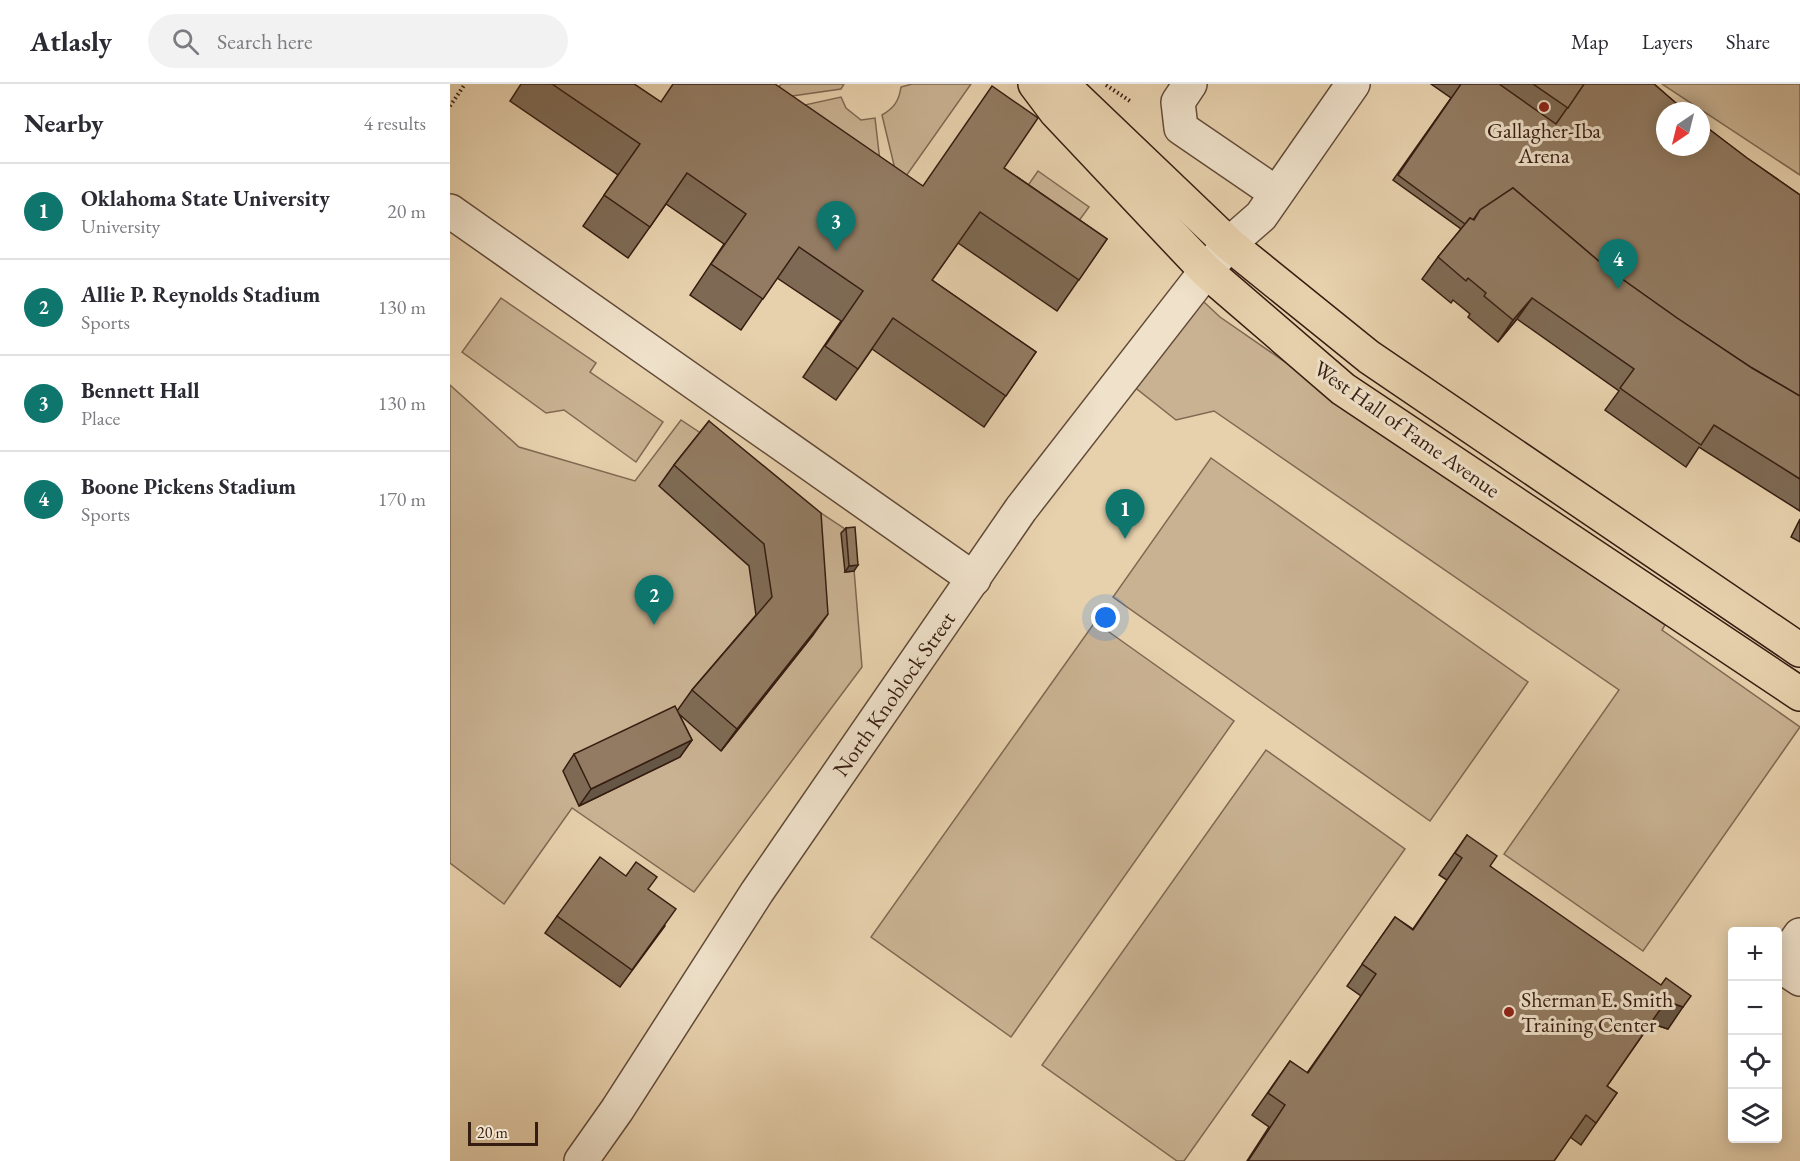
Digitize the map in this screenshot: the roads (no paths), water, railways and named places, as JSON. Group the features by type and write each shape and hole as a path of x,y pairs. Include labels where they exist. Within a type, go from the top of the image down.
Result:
{"main road":[{"name":"West Hall of Fame Avenue","path":"1035,84 1056,112 1206,271 1343,389 1800,694"},
{"name":"West Hall of Fame Avenue","path":"1058,84 1071,93 1229,244 1369,357 1800,651"}],"street":[{"path":"1190,84 1178,102 1180,128 1276,194"},
{"name":"North Knoblock Street","path":"581,1161 617,1110 757,892 1021,510 1206,271 1229,244 1261,216 1353,84"},
{"path":"450,211 974,579"},
{"path":"1800,935 1779,965 1800,980"}],"place":[{"name":"Gallagher-Iba Arena","path":"1544,107"},
{"name":"Bennett Hall","path":"836,251"},
{"name":"Boone Pickens Stadium","path":"1618,289"},
{"name":"Oklahoma State University","path":"1125,539"},
{"name":"Allie P. Reynolds Stadium","path":"654,625"},
{"name":"Sherman E. Smith Training Center","path":"1509,1012"}]}
